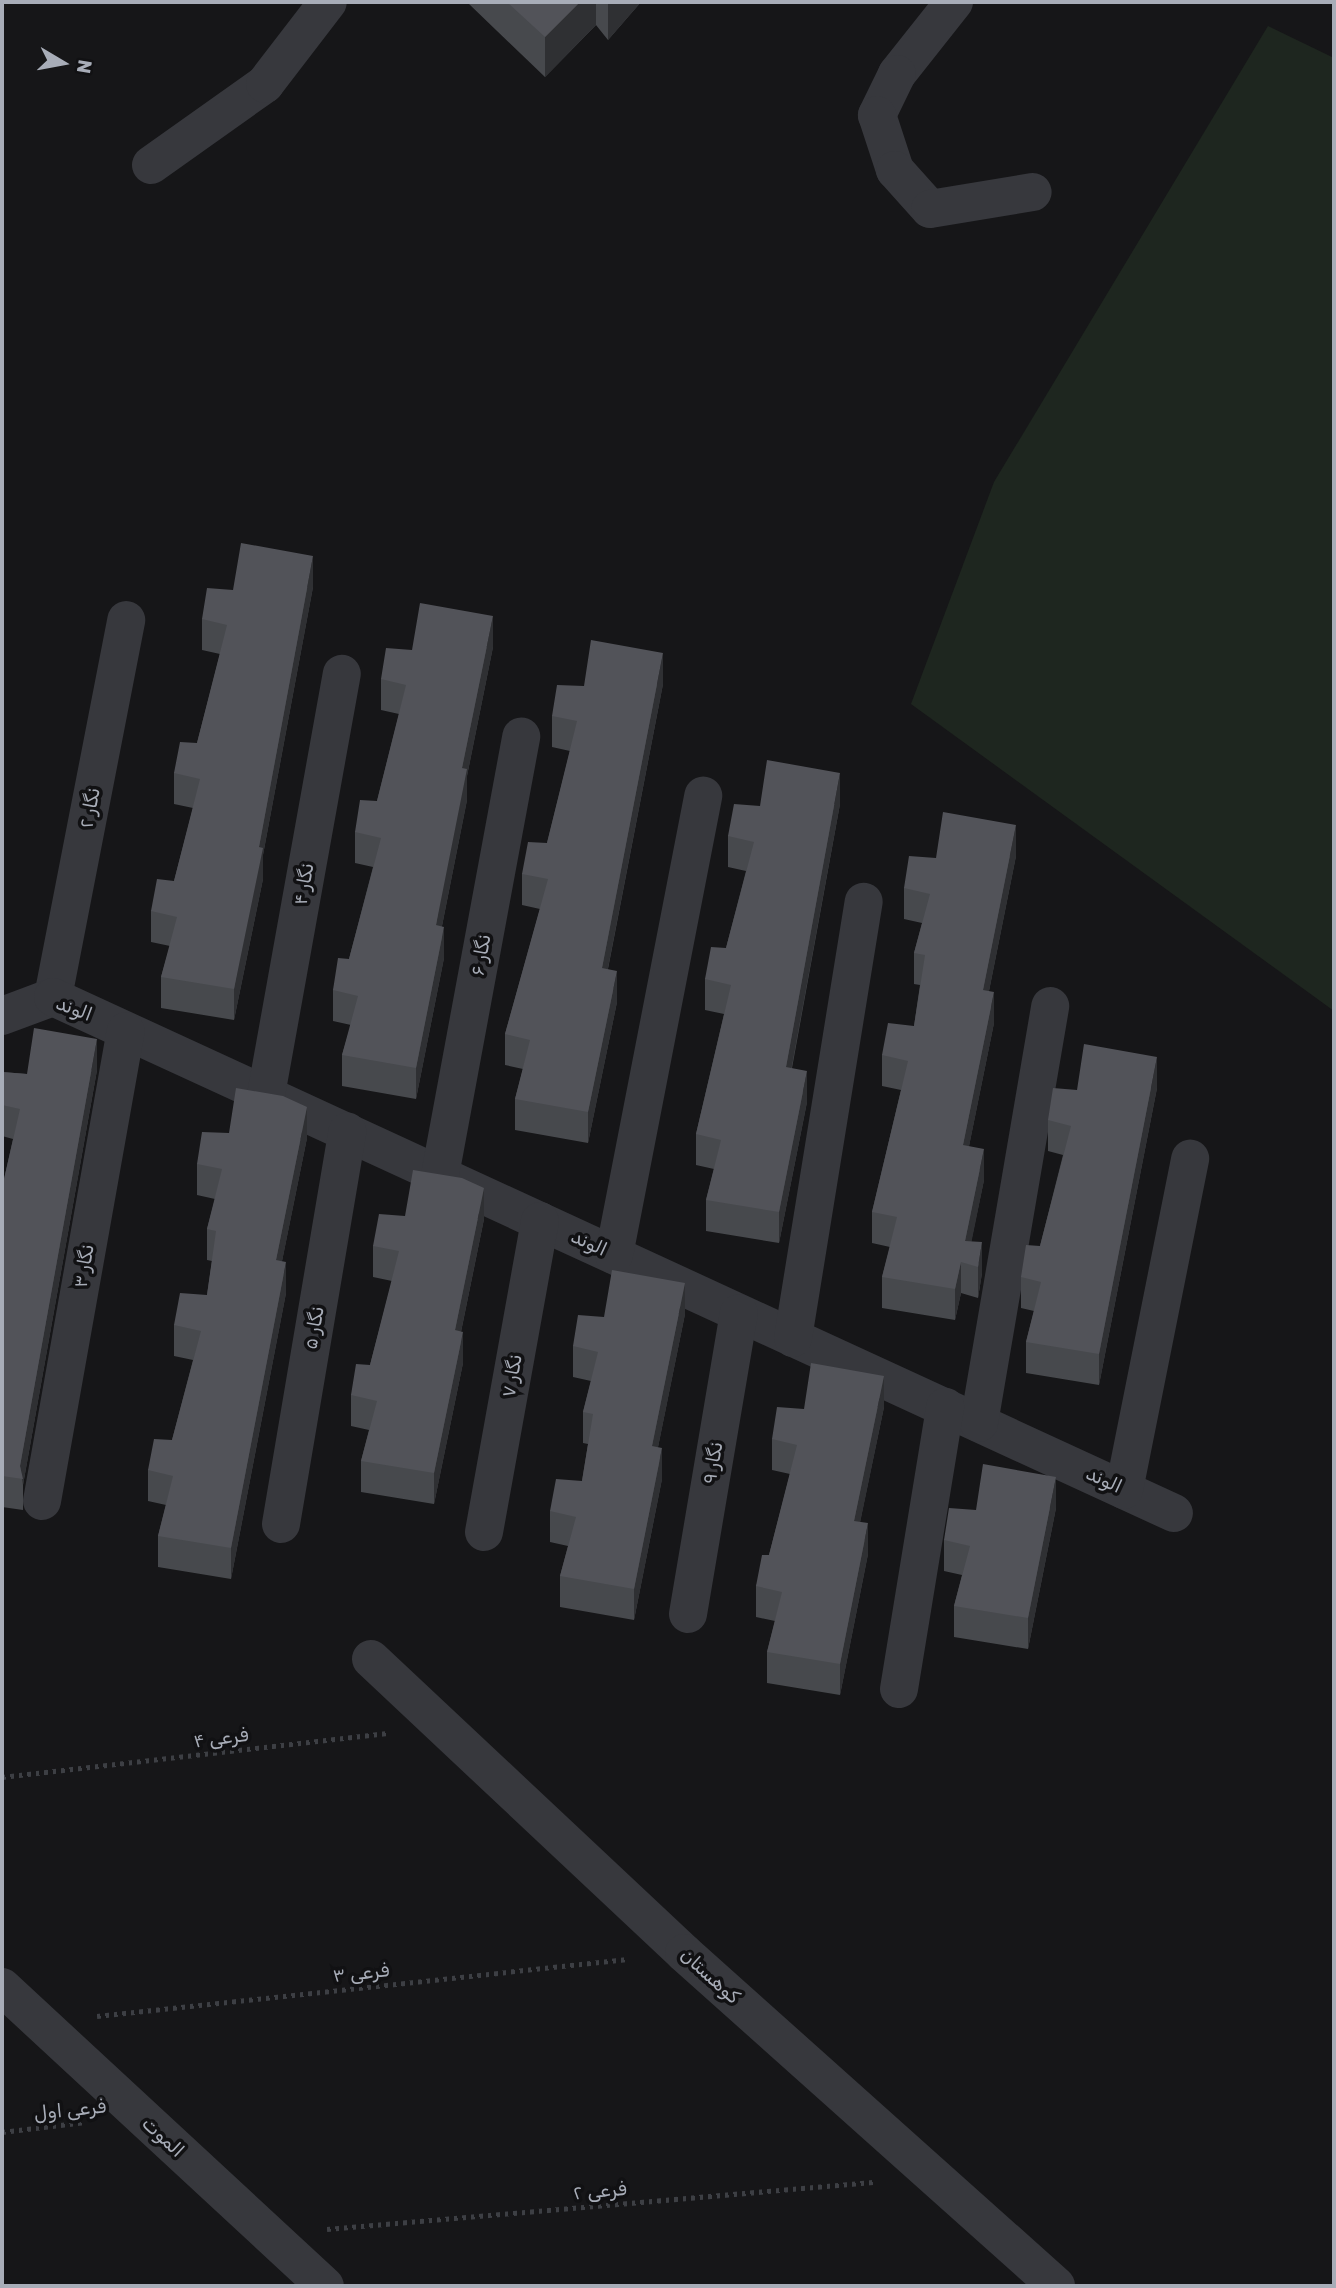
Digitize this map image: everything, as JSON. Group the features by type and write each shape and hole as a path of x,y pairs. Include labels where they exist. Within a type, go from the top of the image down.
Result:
{"street":[{"path":"151,165 265,84 328,2"},
{"path":"954,2 897,74 877,115 895,170 930,209 1034,192"},
{"name":"نگار ۲","path":"53,997 126,620"},
{"name":"نگار ۴","path":"266,1095 342,674"},
{"name":"نگار ۶","path":"440,1175 521,736"},
{"path":"614,1255 703,796"},
{"path":"793,1338 864,902"},
{"name":"الوند","path":"2,1016 53,997 1174,1513"},
{"path":"899,1689 962,1415 1050,1006"},
{"name":"نگار ۳","path":"42,1501 126,1031"},
{"name":"نگار ۵","path":"281,1524 346,1132"},
{"path":"1124,1490 1190,1159"},
{"name":"نگار ۷","path":"484,1532 540,1220"},
{"name":"نگار ۹","path":"688,1614 739,1312"},
{"name":"کوهستان","path":"370,1659 684,1953 1056,2286"},
{"name":"الموت","path":"2,1986 326,2286"}],"path":[{"name":"فرعی ۴","path":"2,1777 444,1727"},
{"name":"فرعی ۳","path":"40,2022 684,1953"},
{"name":"فرعی اول","path":"2,2132 141,2116"},
{"name":"فرعی ۲","path":"269,2234 933,2176"}],"shaded area":[{"path":"1268,26 1334,58 1334,1011 911,704 994,482"}],"building":[{"path":"507,2 580,2 545,37"},
{"path":"241,543 313,556 259,847 263,848 234,989 161,977 177,917 151,911 157,879 174,881 200,779 174,773 180,742 197,743 227,625 202,619 207,588 233,590"},
{"path":"420,603 493,616 462,768 467,769 436,925 444,927 416,1068 342,1055 358,996 333,990 338,958 349,959 381,838 355,832 360,800 377,801 406,685 381,679 386,648 412,650"},
{"path":"591,640 663,653 602,968 617,971 588,1112 515,1099 530,1040 505,1034 548,879 522,874 528,842 547,843 577,721 552,716 557,685 584,686"},
{"path":"767,760 840,773 786,1067 807,1071 779,1212 706,1200 721,1140 696,1134 731,985 705,979 711,947 726,948 754,842 728,836 734,804 760,806"},
{"path":"943,812 1016,825 983,990 994,992 963,1145 984,1149 965,1241 982,1242 978,1267 961,1262 955,1289 882,1277 897,1217 872,1212 908,1061 882,1055 888,1023 914,1026 925,955 914,953 930,894 904,888 909,856 936,858"},
{"path":"34,1028 97,1039 20,1466 23,1479 2,1476 2,1188 20,1109 2,1105 2,1072 27,1074"},
{"path":"1084,1044 1157,1057 1099,1354 1026,1342 1041,1282 1021,1277 1026,1245 1040,1246 1071,1126 1048,1120 1053,1088 1077,1090"},
{"path":"236,1088 283,1096 307,1107 276,1260 286,1262 231,1548 158,1536 173,1476 148,1470 154,1439 172,1440 201,1331 174,1325 180,1293 207,1295 216,1231 207,1229 222,1169 197,1164 202,1132 229,1133"},
{"path":"413,1170 462,1178 484,1188 455,1330 463,1332 434,1473 361,1461 377,1401 351,1395 356,1364 370,1365 399,1251 373,1246 379,1214 405,1216"},
{"path":"612,1270 685,1283 652,1446 662,1448 634,1589 560,1576 576,1517 550,1511 556,1479 582,1481 593,1414 583,1412 598,1352 573,1346 578,1315 604,1317"},
{"path":"811,1363 884,1376 854,1521 868,1523 840,1664 767,1652 782,1592 756,1586 762,1555 769,1555 797,1445 772,1439 777,1407 804,1409"},
{"path":"983,1464 1056,1477 1028,1618 954,1606 970,1546 944,1540 949,1508 976,1510"}]}
